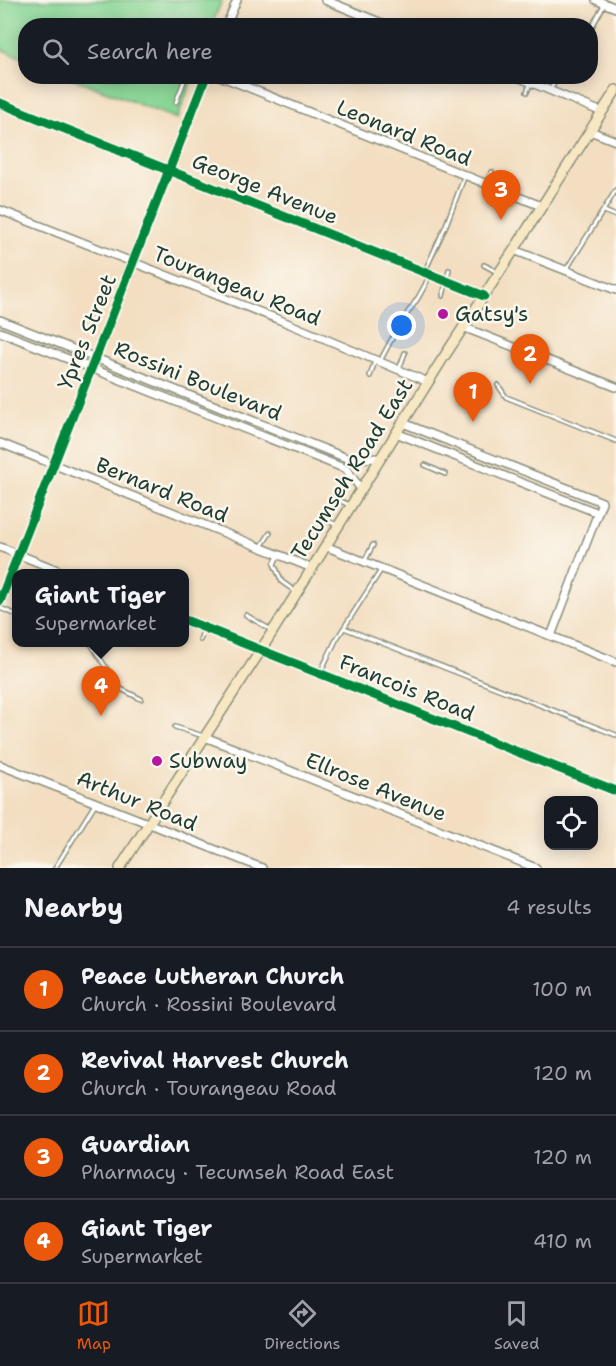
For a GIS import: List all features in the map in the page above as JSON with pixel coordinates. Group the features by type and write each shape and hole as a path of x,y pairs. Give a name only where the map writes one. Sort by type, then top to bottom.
{"main road":[{"name":"Tecumseh Road East","path":"120,868 616,90"}],"street":[{"path":"229,18 237,0"},
{"path":"326,0 370,18"},
{"path":"596,0 616,8"},
{"name":"Ypres Street","path":"12,569 203,84"},
{"name":"Leonard Road","path":"240,84 465,176 474,184 485,184 516,200 541,207"},
{"path":"533,84 602,112"},
{"name":"George Avenue","path":"0,103 484,296"},
{"path":"590,131 616,141"},
{"name":"Tourangeau Road","path":"0,210 428,382"},
{"path":"514,250 616,290"},
{"name":"Rossini Boulevard","path":"0,320 349,459 381,458"},
{"path":"463,327 616,387"},
{"name":"Rossini Boulevard","path":"0,332 346,469"},
{"path":"403,423 602,502 551,636"},
{"path":"396,433 598,513"},
{"name":"Bernard Road","path":"0,443 312,568"},
{"path":"459,458 463,447"},
{"path":"349,459 346,469 361,489"},
{"path":"325,546 616,662"},
{"path":"0,547 57,569"},
{"name":"Ypres Street","path":"0,601 12,570"},
{"name":"Francois Road","path":"189,622 616,791"},
{"name":"Ellrose Avenue","path":"205,737 536,868"},
{"name":"Arthur Road","path":"0,765 262,868"}],"lane":[{"path":"597,18 605,4"},
{"path":"176,102 183,84"},
{"path":"527,92 530,84"},
{"path":"549,90 553,84"},
{"path":"485,184 492,172"},
{"path":"370,376 403,319 424,289 427,273 465,176"},
{"path":"566,270 616,190"},
{"path":"603,210 616,216"},
{"path":"484,265 499,273"},
{"path":"442,296 449,270"},
{"path":"399,369 405,353"},
{"path":"498,385 506,397 616,441"},
{"path":"425,465 445,474"},
{"path":"337,499 351,506"},
{"path":"323,519 339,525"},
{"path":"261,547 270,533"},
{"path":"364,562 373,545"},
{"path":"279,554 274,564 282,582 297,592"},
{"path":"320,673 336,640 382,569"},
{"path":"246,615 273,630"},
{"path":"200,640 205,628"},
{"path":"344,628 616,735"},
{"path":"94,647 119,688 141,699"},
{"path":"175,727 205,737"},
{"path":"55,868 97,803 104,796"}],"green space":[{"path":"0,0 222,0 215,18 18,18 18,56 0,49"},
{"path":"87,84 190,84 177,119"}],"cycle path":[{"path":"13,569 203,84"},
{"path":"0,103 484,296"},
{"path":"0,601 12,570"},
{"path":"189,622 616,791"}],"place":[{"name":"Guardian","path":"501,220"},
{"name":"Gatsy's","path":"443,314"},
{"name":"Revival Harvest Church","path":"530,384"},
{"name":"Peace Lutheran Church","path":"473,422"},
{"name":"Giant Tiger","path":"101,716"},
{"name":"Subway","path":"157,761"}]}
